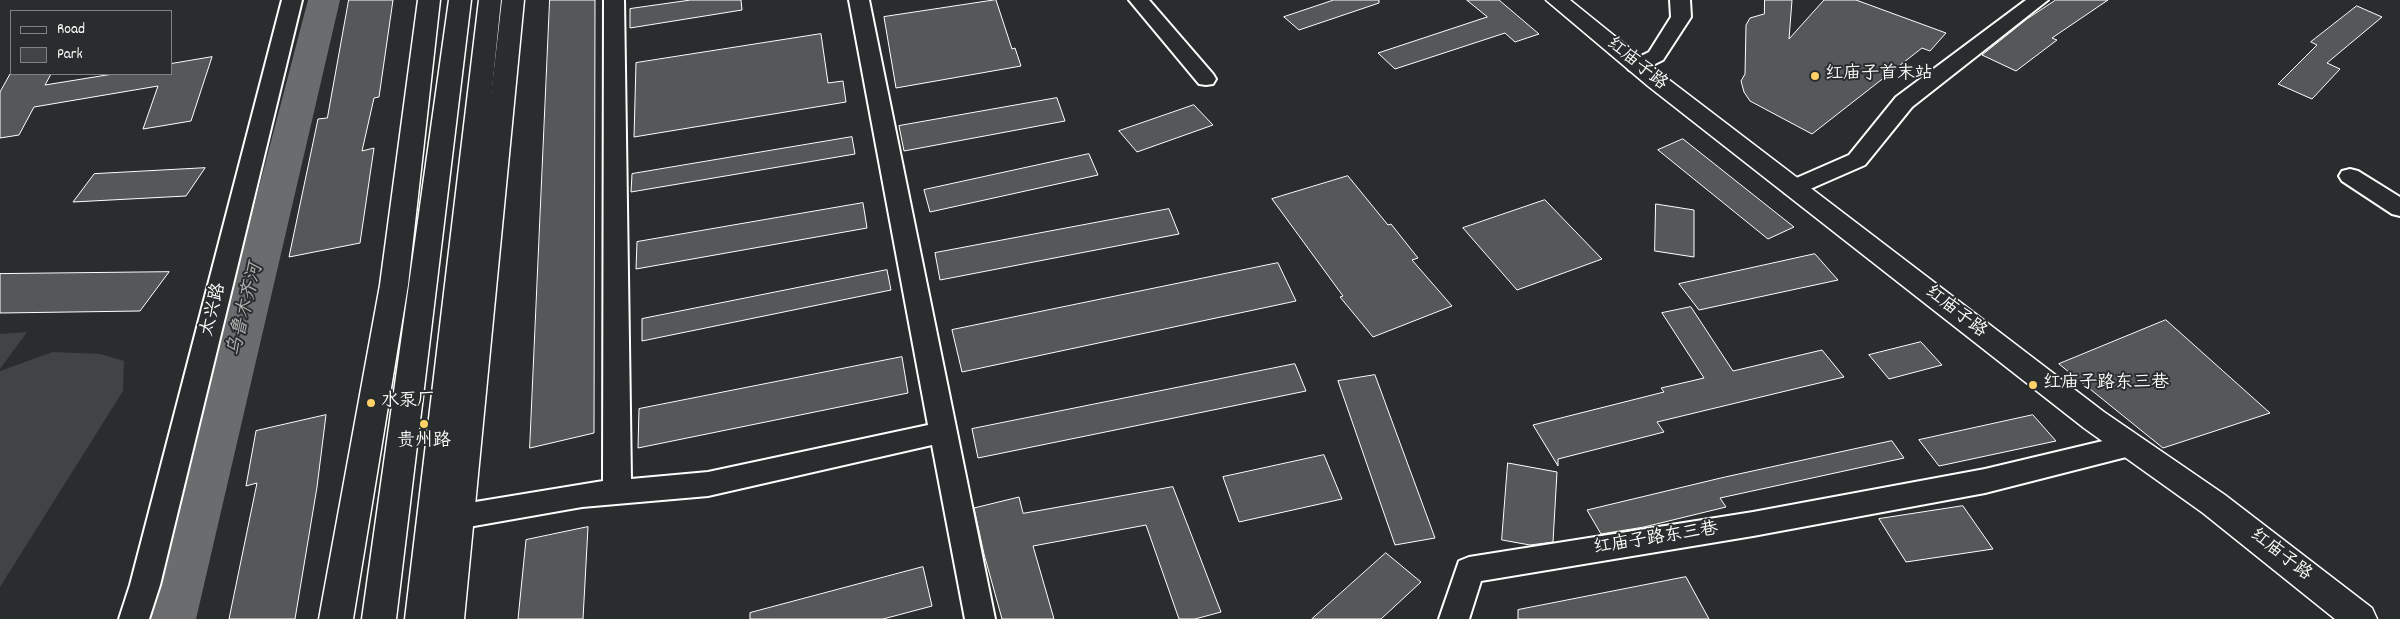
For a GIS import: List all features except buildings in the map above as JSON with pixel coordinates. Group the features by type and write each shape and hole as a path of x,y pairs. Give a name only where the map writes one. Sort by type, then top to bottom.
{"main road":[{"path":"336,619 394,285 429,0"},
{"path":"379,619 460,0"},
{"path":"422,619 490,0"},
{"path":"446,619 513,0"},
{"name":"红庙子路","path":"1557,0 1636,66 1793,188 2128,446 2214,504 2360,619"}],"street":[{"name":"太兴路","path":"134,619 146,585 292,0"},
{"path":"614,0 617,491"},
{"path":"859,0 980,619"},
{"path":"1139,0 1206,78"},
{"path":"1636,66 1656,56 1680,17 1680,0"},
{"path":"1793,188 1857,160 1904,102 2038,0"},
{"path":"2350,176 2400,208"},
{"path":"457,517 617,491 708,484 944,432"},
{"name":"红庙子路东三巷","path":"1454,619 1469,570 1754,524 1985,481 2128,446"}],"green space":[{"path":"27,332 0,369 0,334"},
{"path":"53,352 100,354 124,361 123,391 0,587 0,371"}],"waterway":[{"name":"乌鲁木齐河","path":"171,619 324,0"}],"place":[{"name":"红庙子首末站","path":"1815,76"},
{"name":"红庙子路东三巷","path":"2033,385"},
{"name":"水泵厂","path":"371,403"},
{"name":"贵州路","path":"424,424"}]}
